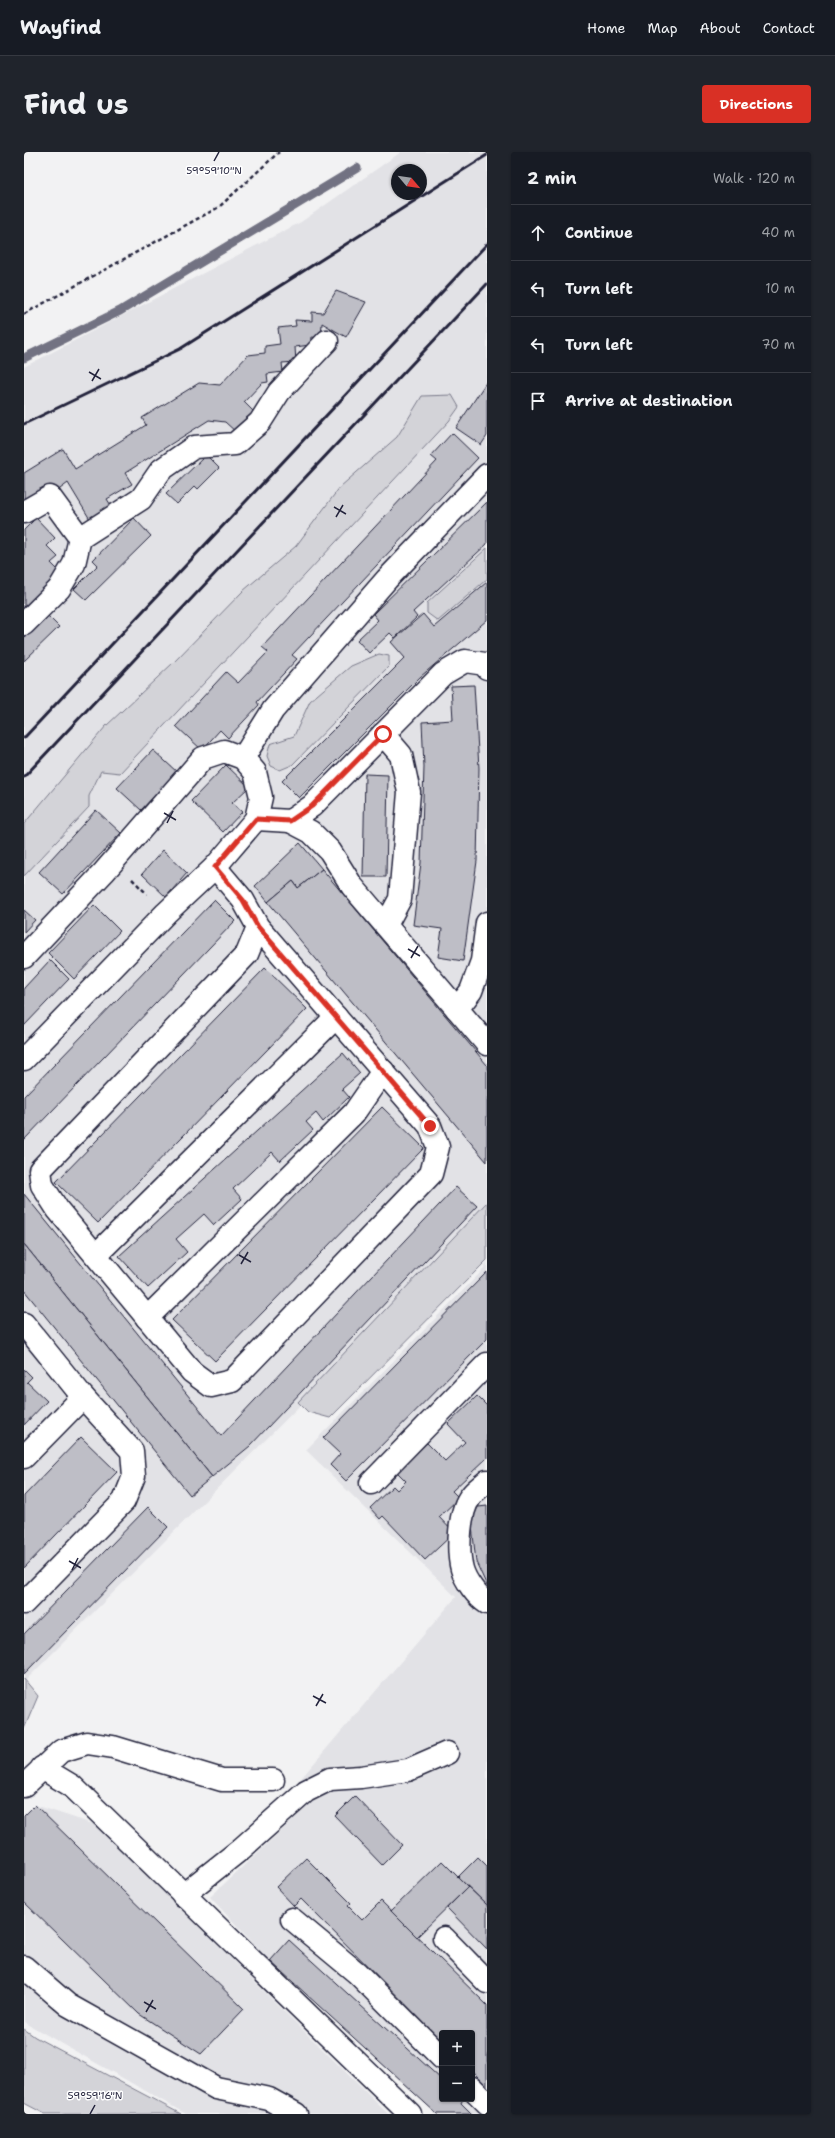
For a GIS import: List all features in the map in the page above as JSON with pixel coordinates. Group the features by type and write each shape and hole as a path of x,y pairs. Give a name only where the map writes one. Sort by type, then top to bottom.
{"street":[{"path":"24,624 59,589 74,564 80,538 140,499 161,470 194,447 235,444 260,422 279,392 328,341"},
{"path":"243,758 272,710 387,579 487,475"},
{"path":"24,512 50,497 80,538"},
{"path":"290,821 312,806 443,674 465,661 485,664 487,668"},
{"path":"383,734 401,755 409,792 400,899 386,925"},
{"path":"24,957 104,872 204,758 224,751 243,758 255,772 261,797 256,819 215,867 166,913 24,1060"},
{"path":"256,819 290,821 311,832 330,851 352,886 487,1044"},
{"path":"215,867 243,900 258,927 430,1126 438,1147 431,1174 232,1381 211,1386 192,1372 58,1210 42,1185 40,1170 247,954 258,927"},
{"path":"457,1008 472,991 482,961 487,923"},
{"path":"96,1255 336,1017"},
{"path":"147,1318 354,1113 383,1071"},
{"path":"24,1324 83,1397 132,1451 134,1476 124,1501 24,1603"},
{"path":"371,1483 486,1368"},
{"path":"24,1457 83,1397"},
{"path":"487,1481 470,1496 464,1512 459,1541 462,1569 479,1598 487,1603"},
{"path":"24,1786 61,1751 87,1743 113,1747 222,1780 273,1780"},
{"path":"183,1895 241,1849 306,1791 330,1778 361,1777 408,1770 447,1753"},
{"path":"42,1768 72,1786 410,2114"},
{"path":"292,1919 357,1973 439,2055"},
{"path":"444,1938 487,1982"},
{"path":"24,1967 68,2005 216,2088 269,2099 296,2114"},
{"path":"475,2091 487,2104"}],"path":[{"path":"24,314 219,207 279,152"}],"shaded area":[{"path":"401,152 487,152 487,1218 24,1682 24,367 301,222"},
{"path":"452,395 459,407 449,421 120,773 101,771 89,796 89,807 24,876 24,824 106,726 173,663 243,591 296,546 340,487 397,437 422,396"},
{"path":"487,548 487,579 438,621 427,613 427,603"},
{"path":"379,654 389,656 389,666 292,765 280,770 271,766 267,756 270,744 294,736 310,701 351,666"},
{"path":"487,1202 487,1260 330,1418 308,1412 298,1402"},
{"path":"487,1261 487,2114 437,2114 270,1961 210,1897 314,1800 298,1782 456,1597 306,1450 484,1269"},
{"path":"24,1679 38,1696 24,1729"},
{"path":"35,1805 96,1825 388,2114 186,2114 24,2022 24,1816"},
{"path":"24,2029 35,2037 181,2114 45,2114 24,2103"}],"building":[{"path":"336,291 366,302 346,337 322,323 321,338 311,337 310,345 295,347 296,362 282,363 283,372 267,374 268,382 262,383 244,402 255,413 237,433 225,422 209,420 125,473 132,484 107,499 112,507 91,521 68,483 56,492 52,486 24,504 24,473 63,449 75,469 146,425 142,418 199,383 220,385 248,355 265,353 265,346 280,344 278,328 296,326 295,320 312,321 312,312 323,313"},
{"path":"487,381 487,436 481,445 456,428"},
{"path":"452,433 478,458 292,655 297,659 257,702 259,705 228,738 220,730 202,750 176,726 226,672 238,683 268,652 262,647 437,461 431,456"},
{"path":"206,455 219,468 198,489 195,486 177,504 166,494"},
{"path":"487,502 487,544 413,612 417,617 395,638 390,633 369,653 357,640 378,620 373,614"},
{"path":"36,518 55,538 47,546 58,557 51,563 60,572 24,608 24,530"},
{"path":"134,518 151,536 86,600 74,589 98,565 93,560"},
{"path":"487,582 487,620 420,677 299,798 282,781 405,658 391,642 423,614 434,627"},
{"path":"47,615 59,627 24,661 24,638"},
{"path":"474,685 479,768 477,861 463,961 438,957 442,929 413,925 421,863 424,767 422,722 453,720 451,686"},
{"path":"153,750 177,772 141,810 117,788"},
{"path":"226,765 249,787 232,803 242,812 223,832 191,801"},
{"path":"365,774 388,775 386,877 363,877"},
{"path":"96,810 121,833 63,894 39,872"},
{"path":"300,843 322,869 298,888 293,881 268,902 255,886"},
{"path":"163,850 187,873 166,897 142,874"},
{"path":"322,869 487,1065 487,1162 268,902 293,881 298,888"},
{"path":"214,900 235,921 24,1140 24,1096"},
{"path":"94,905 120,931 74,979 48,953"},
{"path":"24,910 35,920 24,932"},
{"path":"50,960 69,979 24,1026 24,988"},
{"path":"265,968 307,1009 98,1223 56,1182"},
{"path":"343,1053 360,1073 342,1089 349,1097 323,1122 316,1113 306,1122 313,1130 280,1161 272,1152 233,1189 242,1199 214,1225 204,1214 176,1239 187,1252 148,1288 119,1256"},
{"path":"382,1107 424,1148 215,1361 172,1320"},
{"path":"456,1187 477,1206 250,1446 212,1477 24,1244 24,1194 221,1436"},
{"path":"24,1244 212,1477 190,1495 24,1290"},
{"path":"487,1272 487,1339 346,1481 330,1465 340,1454 323,1438"},
{"path":"24,1369 32,1377 27,1382 47,1401 24,1425"},
{"path":"477,1396 487,1406 487,1458 452,1491 459,1498 439,1517 454,1533 425,1560 383,1516 380,1519 370,1508 393,1486 397,1490 406,1481 397,1472 427,1443 445,1461 465,1442 448,1424"},
{"path":"81,1437 117,1472 24,1568 24,1496"},
{"path":"487,1506 487,1586 476,1562 470,1508"},
{"path":"148,1507 168,1527 24,1674 24,1634"},
{"path":"355,1796 402,1845 382,1865 335,1816"},
{"path":"35,1805 244,2009 201,2054 139,2014 24,1902 24,1816"},
{"path":"478,1857 487,1866 487,1905 458,1877"},
{"path":"306,1858 351,1903 348,1906 362,1920 381,1901 487,2005 487,2086 475,2074 475,2030 439,2030 439,2038 301,1899 294,1906 276,1887"},
{"path":"442,1861 468,1887 417,1937 391,1911"},
{"path":"468,1887 487,1905 487,1949 447,1908"},
{"path":"289,1940 439,2077 439,2102 462,2102 472,2114 437,2114 270,1961"}],"waterway":[{"path":"24,358 120,311 357,168"}],"railway":[{"path":"24,424 180,349 487,155"},
{"path":"24,738 487,244"},
{"path":"24,777 487,284"}],"route":[{"path":"383,734 312,806 290,821 256,819 215,867 243,900 258,927 430,1126"}]}
